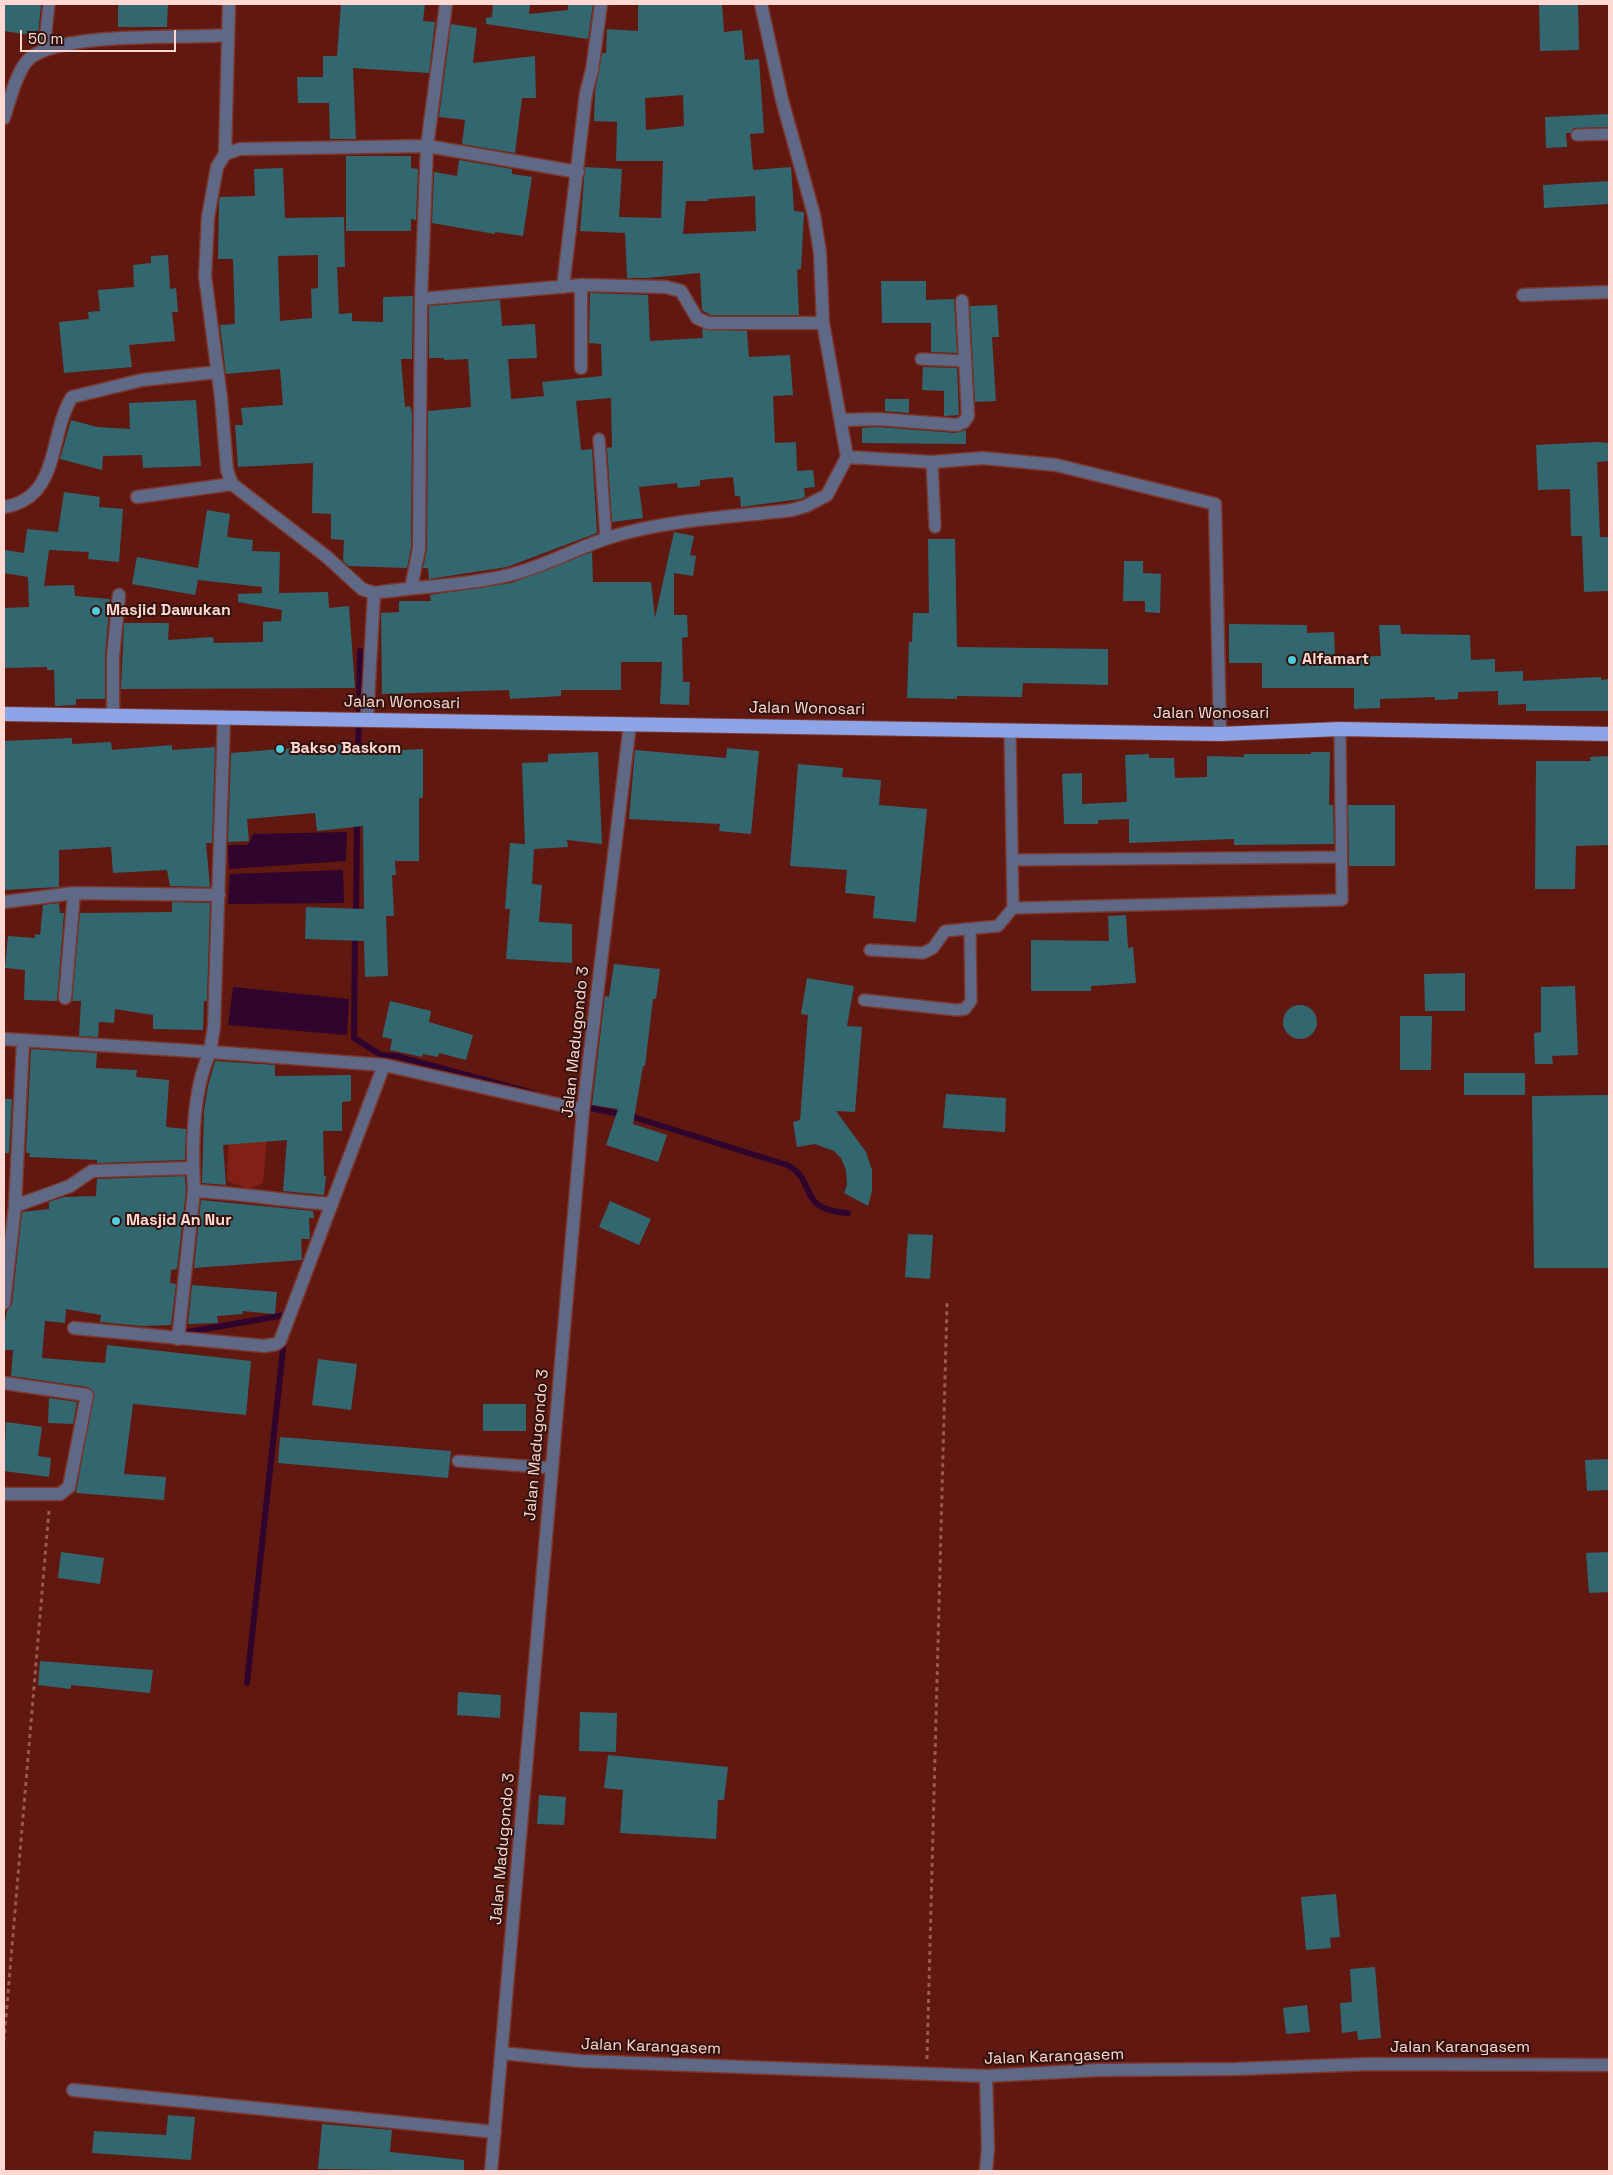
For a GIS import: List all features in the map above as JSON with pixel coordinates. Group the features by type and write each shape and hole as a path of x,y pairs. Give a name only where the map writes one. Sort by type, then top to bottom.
{"highway":[{"name":"Jalan Wonosari","path":"4,714 1220,734 1340,729 1609,734"}],"street":[{"path":"229,4 224,36 225,154 217,167 208,217 205,276 218,372 227,470 232,484 327,557 354,583 374,593 449,585 510,575 606,539 670,524 806,506 827,495 847,457 842,420 823,323 820,253 814,214 782,100 761,4"},
{"path":"411,588 419,549 421,299 427,146 446,4"},
{"path":"564,287 586,93 592,70 601,4"},
{"path":"4,118 12,92 28,60 44,50 119,38 224,36"},
{"path":"225,154 240,149 427,146 578,172"},
{"path":"421,299 581,286 666,287 681,291 697,318 708,323 823,323"},
{"path":"581,286 581,368"},
{"path":"1524,295 1609,292"},
{"path":"842,420 878,419 957,424 964,422 968,416 962,301"},
{"path":"4,507 13,505 38,491 44,480 58,430 72,397 142,380 218,372"},
{"path":"847,457 932,462 983,458 1056,465 1215,504 1220,734"},
{"path":"137,497 232,484"},
{"path":"360,720 374,593"},
{"path":"113,715 113,657 119,595"},
{"path":"178,1339 194,1191 193,1168 199,1084 202,1070 210,1052 214,1026 224,717"},
{"name":"Jalan Madugondo 3","path":"491,2171 580,1168 583,1110 630,724"},
{"path":"4,902 74,893 219,895"},
{"path":"65,998 74,893"},
{"path":"4,1039 379,1064 583,1110"},
{"path":"4,1304 15,1206 23,1041"},
{"path":"74,1328 264,1346 276,1344 280,1341 332,1204 379,1064"},
{"path":"15,1206 70,1186 92,1171 193,1168"},
{"path":"194,1191 240,1193 287,1201 332,1204"},
{"path":"4,1383 87,1395 68,1487 60,1494 4,1494"},
{"name":"Jalan Karangasem","path":"501,2053 581,2061 986,2076 1099,2070 1370,2064 1609,2065"},
{"path":"986,2076 988,2148 986,2171"},
{"path":"73,2090 495,2132"}],"lane":[{"path":"44,50 49,4"},
{"path":"1577,135 1609,134"},
{"path":"920,359 966,361"},
{"path":"598,439 606,539"},
{"path":"932,462 935,527"},
{"path":"1013,908 1342,900 1340,729"},
{"path":"870,950 923,953 932,948 945,931 998,926 1013,908 1010,730"},
{"path":"1012,860 1341,856"},
{"path":"864,1000 957,1010 965,1009 971,1001 970,929"},
{"path":"458,1461 552,1468"}],"path":[{"path":"926,2074 947,1303"},
{"path":"4,2040 51,1494"}],"shaded area":[{"path":"347,832 346,861 229,869 228,845 248,845 253,834"},
{"path":"343,870 344,903 228,904 230,874"},
{"path":"233,987 349,999 347,1035 228,1025"},
{"path":"230,1110 269,1115 263,1183 249,1189 227,1181"}],"building":[{"path":"4,4 41,4 38,36 4,31"},
{"path":"118,4 168,4 167,27 118,27"},
{"path":"341,4 425,4 423,21 435,22 429,73 353,68 356,139 330,139 329,103 298,103 297,77 323,77 323,56 337,56"},
{"path":"493,4 530,4 529,14 568,10 568,4 593,4 588,39 486,24 486,18 492,17"},
{"path":"638,4 722,4 724,32 742,30 745,60 759,59 764,133 750,134 753,170 791,167 794,211 804,212 801,269 797,270 799,315 710,315 702,310 700,273 627,278 625,233 580,231 585,167 622,169 619,217 661,218 663,161 616,161 617,122 594,121 595,92 602,53 606,53 607,29 638,31","holes":["683,95 684,126 646,130 645,98","755,196 756,231 683,234 686,201 708,201 708,199"]},
{"path":"1539,4 1578,4 1579,50 1540,51"},
{"path":"451,24 477,28 473,63 535,56 536,98 522,98 515,153 462,144 465,120 439,117"},
{"path":"1609,114 1609,127 1574,128 1570,133 1566,133 1567,147 1546,148 1545,117"},
{"path":"346,156 411,156 411,168 418,169 416,220 411,219 411,231 346,231"},
{"path":"459,160 512,169 512,174 532,177 523,236 495,232 495,234 432,223 434,172 457,176"},
{"path":"283,168 285,218 344,217 345,267 337,267 339,314 352,313 352,321 383,322 383,297 413,296 412,359 401,359 405,407 410,406 412,413 411,548 407,568 349,566 343,561 344,540 331,539 331,514 312,513 313,463 238,467 235,425 243,425 241,408 283,405 280,369 226,374 220,325 235,324 233,259 218,259 219,202 220,197 255,196 254,169","holes":["318,255 318,288 311,289 312,318 280,321 278,256"]},
{"path":"1609,181 1609,204 1544,208 1543,185"},
{"path":"168,255 170,289 176,288 178,312 172,312 175,341 129,345 132,367 64,373 59,322 89,319 88,312 100,311 98,290 134,287 133,265 151,263 151,256"},
{"path":"881,281 926,281 926,300 954,299 957,353 931,352 931,323 882,323"},
{"path":"590,293 648,295 650,341 703,338 702,329 747,331 749,357 790,355 793,395 773,396 775,443 796,442 797,471 813,470 815,487 804,488 805,497 800,499 741,507 740,496 735,496 733,477 700,480 700,486 678,488 677,483 639,487 643,518 612,522 607,448 612,447 611,398 576,401 581,450 592,449 597,533 507,567 429,579 428,568 423,568 427,549 428,411 471,407 468,359 444,360 444,358 429,358 429,306 500,300 502,326 535,324 537,358 508,359 511,399 544,396 542,382 602,376 601,344 589,343"},
{"path":"997,305 999,337 992,337 996,401 975,402 970,306"},
{"path":"923,367 957,368 959,415 944,416 944,391 922,390"},
{"path":"885,399 909,399 909,413 885,411"},
{"path":"196,400 201,466 143,468 142,455 103,456 102,470 60,459 71,420 97,427 130,429 129,403"},
{"path":"878,427 956,433 966,430 966,444 862,443 862,428"},
{"path":"1609,443 1609,461 1597,462 1600,537 1609,537 1609,591 1584,592 1582,536 1571,536 1570,489 1538,490 1536,445"},
{"path":"64,492 100,497 99,507 123,509 119,562 88,559 89,552 49,550 44,586 74,585 75,596 110,599 105,656 105,699 76,699 76,705 55,706 54,670 47,670 47,667 4,668 4,608 29,607 28,577 4,573 4,560 5,550 24,553 27,529 58,532"},
{"path":"207,510 230,514 227,537 253,540 252,551 280,552 279,593 328,592 329,608 349,606 355,688 121,689 124,623 169,623 168,640 213,637 214,643 263,642 263,622 281,621 282,610 238,602 238,594 262,593 262,587 198,580 195,595 132,584 137,557 198,568"},
{"path":"674,532 694,536 690,555 696,556 693,576 674,573 674,615 687,615 688,637 682,638 683,682 690,682 689,705 660,704 662,662 621,662 621,690 561,690 561,696 510,699 509,690 382,694 381,613 399,612 399,601 431,601 430,595 511,583 592,552 593,582 651,582 655,618"},
{"path":"928,539 955,539 957,647 1108,649 1108,685 1023,683 1022,697 957,696 957,699 907,698 909,642 912,642 913,613 929,613"},
{"path":"1124,561 1143,561 1143,573 1161,574 1160,613 1145,612 1145,601 1123,601"},
{"path":"1229,624 1307,625 1307,633 1334,632 1335,657 1381,656 1379,625 1400,625 1401,634 1470,635 1471,660 1495,659 1495,672 1523,671 1523,681 1601,677 1601,680 1609,679 1609,711 1526,711 1526,704 1498,705 1498,691 1458,692 1458,699 1435,700 1435,697 1380,699 1380,708 1354,709 1354,688 1262,688 1262,663 1229,663"},
{"path":"72,738 72,744 111,742 112,750 172,745 172,750 215,747 212,843 206,843 210,887 170,886 167,870 113,873 111,847 59,850 59,887 4,890 4,741"},
{"path":"345,744 346,753 423,749 423,798 419,798 419,861 395,861 396,875 392,875 394,916 386,916 388,976 365,977 364,941 305,939 306,907 364,909 363,826 317,831 315,813 247,819 249,841 228,842 231,753"},
{"path":"727,748 759,751 751,834 719,831 720,824 629,819 635,750 726,758"},
{"path":"598,752 602,844 567,840 568,847 534,849 532,884 542,885 539,922 572,924 572,963 506,959 510,909 505,909 510,843 525,844 522,763 548,762 548,754"},
{"path":"1311,752 1330,752 1329,805 1333,805 1334,844 1234,845 1234,839 1129,843 1129,819 1098,820 1098,824 1064,824 1062,774 1082,773 1082,804 1127,802 1125,755 1149,754 1149,758 1174,758 1175,778 1207,777 1207,756 1244,757 1244,754 1311,754"},
{"path":"1609,756 1609,845 1576,846 1575,889 1535,889 1536,761 1591,761 1590,757"},
{"path":"798,764 843,768 842,777 881,780 879,805 927,809 916,922 873,918 875,896 845,893 847,870 790,866"},
{"path":"1348,805 1395,805 1395,866 1349,866"},
{"path":"172,902 210,903 207,1001 204,1001 203,1030 153,1029 153,1015 115,1009 114,1023 99,1022 98,1037 79,1036 81,1001 72,1001 80,913 172,912"},
{"path":"59,903 60,913 64,913 57,1001 24,1000 25,970 5,968 8,936 35,938 35,934 40,935 43,905"},
{"path":"1126,915 1128,948 1133,947 1136,983 1091,986 1091,991 1031,991 1031,940 1109,941 1108,916"},
{"path":"614,964 660,969 656,999 653,999 645,1066 643,1066 633,1124 667,1135 658,1162 606,1145 618,1109 592,1105 605,996 609,997"},
{"path":"1465,973 1465,1011 1425,1011 1424,974"},
{"path":"807,978 854,986 847,1026 862,1027 855,1112 836,1111 866,1152 872,1170 872,1191 868,1206 844,1193 847,1185 846,1170 841,1158 834,1151 815,1144 797,1147 793,1122 800,1120 808,1015 801,1014"},
{"path":"1575,986 1578,1055 1552,1056 1553,1064 1535,1064 1534,1033 1541,1032 1541,987"},
{"path":"390,1001 431,1011 429,1022 473,1035 466,1060 439,1053 438,1057 423,1054 422,1057 390,1050 392,1039 382,1037"},
{"path":"1300,1005 1307,1006 1312,1010 1316,1015 1316,1029 1312,1034 1307,1038 1300,1039 1293,1038 1288,1034 1284,1029 1283,1022 1284,1015 1288,1010 1293,1006"},
{"path":"1400,1016 1432,1016 1431,1070 1400,1070"},
{"path":"31,1049 97,1053 96,1068 137,1070 136,1077 169,1080 166,1127 186,1129 185,1160 97,1163 97,1160 29,1157 30,1153 26,1153"},
{"path":"215,1061 275,1065 275,1076 351,1075 351,1101 342,1102 342,1131 323,1131 324,1176 326,1176 324,1195 283,1191 287,1140 223,1145 226,1185 202,1183 204,1111"},
{"path":"1464,1073 1525,1073 1525,1095 1464,1095"},
{"path":"946,1094 1006,1098 1005,1132 943,1128"},
{"path":"1609,1095 1609,1268 1534,1268 1532,1096"},
{"path":"4,1099 12,1099 9,1153 4,1153"},
{"path":"185,1176 186,1191 177,1269 171,1270 170,1283 176,1284 171,1325 142,1326 100,1322 101,1315 66,1309 65,1323 45,1321 42,1358 105,1363 107,1345 251,1361 246,1415 133,1404 124,1474 166,1477 164,1500 76,1493 94,1392 88,1387 11,1376 13,1350 4,1350 4,1327 7,1311 12,1304 22,1212 49,1209 49,1202 64,1197 96,1196 97,1179"},
{"path":"201,1200 313,1211 314,1218 309,1218 310,1239 301,1239 302,1260 194,1268"},
{"path":"610,1201 651,1219 639,1245 599,1227"},
{"path":"908,1234 933,1235 930,1279 905,1277"},
{"path":"192,1285 277,1292 275,1314 242,1311 243,1314 217,1316 218,1323 188,1324"},
{"path":"318,1359 357,1364 351,1410 312,1405"},
{"path":"49,1398 77,1402 73,1424 48,1423"},
{"path":"483,1404 526,1404 526,1431 483,1431"},
{"path":"6,1422 42,1427 38,1456 51,1458 49,1477 4,1471"},
{"path":"280,1437 451,1451 448,1478 278,1463"},
{"path":"1609,1459 1609,1490 1587,1491 1585,1460"},
{"path":"61,1552 104,1558 100,1584 58,1578"},
{"path":"1609,1552 1609,1592 1589,1593 1586,1553"},
{"path":"40,1661 153,1670 150,1693 71,1685 71,1689 38,1685"},
{"path":"458,1692 501,1695 500,1718 457,1715"},
{"path":"580,1712 617,1713 616,1752 579,1751"},
{"path":"608,1755 728,1767 724,1800 718,1800 716,1839 620,1833 623,1790 604,1788"},
{"path":"539,1795 566,1797 564,1825 537,1824"},
{"path":"1336,1894 1340,1937 1330,1938 1331,1948 1306,1950 1301,1897"},
{"path":"1375,1967 1381,2038 1358,2040 1357,2031 1342,2033 1340,2003 1352,2002 1350,1969"},
{"path":"1307,2005 1310,2032 1286,2034 1283,2008"},
{"path":"168,2115 195,2117 191,2160 92,2153 94,2131 166,2135"},
{"path":"322,2124 392,2130 390,2152 464,2160 464,2171 318,2169"}],"waterway":[{"path":"358,760 360,651"},
{"path":"356,917 357,820"},
{"path":"355,932 354,1038 381,1055 396,1056 533,1093"},
{"path":"585,1107 630,1116 787,1165 802,1178 809,1194 820,1206 831,1211 848,1213"},
{"path":"182,1333 285,1315 287,1309"},
{"path":"247,1683 284,1340"}],"place":[{"name":"Masjid Dawukan","path":"96,611"},
{"name":"Alfamart","path":"1292,660"},
{"name":"Bakso Baskom","path":"280,749"},
{"name":"Masjid An Nur","path":"116,1221"}]}
